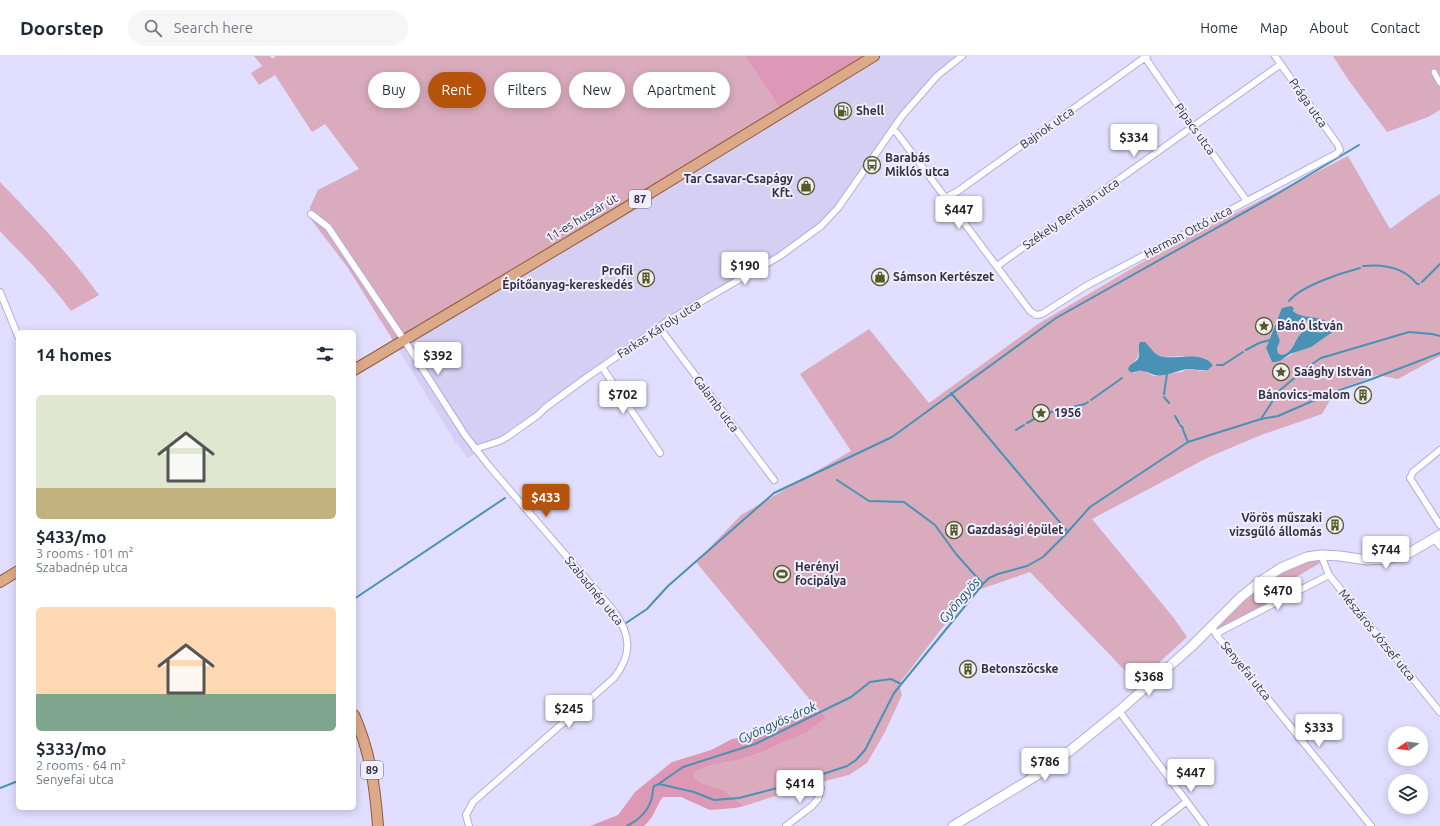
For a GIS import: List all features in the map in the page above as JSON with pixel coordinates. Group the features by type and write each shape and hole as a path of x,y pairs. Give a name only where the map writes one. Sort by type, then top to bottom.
{"main road":[{"name":"11-es huszár út","path":"404,340 614,215 874,56"},
{"name":"87","path":"356,369 404,340"},
{"path":"953,826 1048,767 1118,711 1212,627 1241,597 1261,581 1292,562 1307,557 1321,555 1367,560 1388,559 1409,553 1438,540"},
{"path":"0,582 16,572"},
{"name":"89","path":"356,720 365,744 372,773 376,797 377,823"}],"street":[{"name":"Farkas Károly utca","path":"475,449 500,441 507,437 602,366 659,327 780,256 821,226 838,208 902,116 938,76 962,56"},
{"name":"Prága utca","path":"1275,56 1340,150"},
{"name":"Pipacs utca","path":"1145,57 1193,127 1247,201"},
{"name":"Bajnok utca","path":"945,198 1145,57"},
{"name":"Székely Bertalan utca","path":"997,266 1281,64"},
{"path":"1434,72 1440,83"},
{"path":"892,130 897,133 997,266"},
{"name":"Herman Ottó utca","path":"997,266 1030,311 1036,315 1042,314 1086,286 1336,154 1340,150"},
{"name":"Szabadnép utca","path":"310,214 328,227 475,449 618,616 626,631 628,650 623,666 614,678 473,802 466,815 469,826"},
{"path":"0,292 16,331"},
{"name":"Galamb utca","path":"659,327 774,480"},
{"path":"602,366 660,453"},
{"path":"1440,450 1413,472 1410,478 1440,525"},
{"name":"Mészáros József utca","path":"1321,555 1328,575 1440,712"},
{"path":"1217,636 1219,632 1328,575"},
{"name":"Senyefai utca","path":"1212,627 1217,636 1371,826"},
{"path":"1118,711 1205,826"},
{"path":"786,826 812,806 818,799 821,788"},
{"path":"1155,826 1186,802"}],"shaded area":[{"path":"254,56 270,56 272,59 276,56 745,56 780,108 673,177 394,342 348,268 310,218 310,207 318,190 359,169 325,124 312,132 275,75 259,85 251,73 262,66"},
{"path":"745,56 868,56 780,108"},
{"path":"868,56 958,56 936,75 836,206 821,222 795,242 468,458 454,440 394,342"},
{"path":"1333,56 1440,56 1440,110 1428,117 1387,132 1347,78"},
{"path":"1348,156 1390,229 1440,194 1440,356 1398,379 1377,375 1336,390 1322,414 1261,435 1209,457 1092,519 1173,617 1187,637 1137,683 1030,572 969,593 899,684 902,695 885,732 867,763 849,775 817,783 744,806 724,790 702,783 694,777 694,772 712,765 739,760 763,752 784,742 825,718 696,562 741,515 851,451 800,374 869,329 929,403 1038,324 1163,250","holes":["1294,308 1293,311 1297,314 1304,317 1311,317 1334,331 1280,361 1272,362 1266,348 1277,319","1140,342 1145,342 1154,353 1163,357 1183,356 1213,364 1208,370 1202,371 1188,369 1181,372 1154,376 1144,371 1134,373 1130,365 1138,355"]},
{"path":"0,182 76,265 99,295 71,311 45,279 0,231"},
{"path":"1302,319 1322,327 1325,329 1324,332 1307,330 1301,333 1290,351 1281,355 1278,353 1277,348 1280,341 1277,333 1279,327 1296,324"},
{"path":"1319,559 1320,563 1286,583 1288,594 1219,632 1214,628 1261,584 1264,589 1277,582 1274,575 1296,564"},
{"path":"813,703 826,718 806,732 763,752 739,760 712,765 694,772 694,777 702,783 724,790 744,806 710,810 681,797 663,797 651,818 644,826 590,826 618,815 635,792 672,762 711,750 732,739 758,734 782,722"}],"water":[{"path":"1291,306 1294,308 1293,311 1296,313 1303,316 1324,320 1335,325 1336,328 1311,347 1290,354 1280,361 1272,362 1266,348 1282,308","holes":["1302,319 1325,329 1324,332 1307,330 1301,333 1290,351 1281,355 1278,353 1277,348 1280,341 1277,333 1279,327 1296,324"]},
{"path":"1140,342 1145,342 1158,355 1164,357 1190,356 1203,358 1213,365 1208,370 1186,369 1160,375 1141,371 1130,372 1128,369 1129,367 1139,357"}],"waterway":[{"path":"626,623 647,609 668,586 774,493 892,437 1056,318 1277,194 1359,145"},
{"path":"1422,282 1440,264"},
{"path":"1363,266 1385,266 1393,268 1406,274 1417,284 1419,284"},
{"path":"1289,301 1302,290 1312,285 1360,268"},
{"path":"1261,419 1279,391 1306,368 1321,358 1409,332 1440,336"},
{"path":"1246,350 1259,343 1270,340"},
{"path":"1217,365 1223,365 1243,352"},
{"name":"Gyöngyös","path":"627,826 638,819 644,812 651,801 654,786 659,784 694,792 714,800 739,798 793,784 847,766 856,760 865,750 894,693 983,584 989,578 1027,566 1043,557 1090,507 1188,442 1261,419 1278,416 1331,393 1440,353"},
{"path":"1164,394 1167,374"},
{"path":"1091,400 1122,378"},
{"path":"951,393 1068,532"},
{"path":"1164,397 1169,403"},
{"path":"1047,413 1088,402"},
{"path":"1027,423 1044,414"},
{"path":"1175,416 1179,423"},
{"path":"1016,430 1024,425"},
{"path":"1180,425 1183,428"},
{"path":"1183,430 1188,442"},
{"path":"837,480 869,501 904,502 935,525 956,554 982,583"},
{"path":"356,598 505,498"},
{"name":"Gyöngyös-árok","path":"660,783 683,767 755,744 851,697 870,682 891,679 901,684"},
{"path":"0,788 16,782"}],"place":[{"name":"Shell","path":"843,111"},
{"name":"Barabás Miklós utca","path":"872,165"},
{"name":"Tar Csavar-Csapágy Kft.","path":"806,186"},
{"name":"Sámson Kertészet","path":"880,277"},
{"name":"Profil Építőanyag-kereskedés","path":"646,278"},
{"name":"Bánó lstván","path":"1264,326"},
{"name":"Saághy István","path":"1281,372"},
{"name":"Bánovics-malom","path":"1363,395"},
{"name":"1956","path":"1041,413"},
{"name":"Vörös műszaki vizsgűló állomás","path":"1335,525"},
{"name":"Gazdasági épület","path":"954,530"},
{"name":"Herényi focipálya","path":"782,574"},
{"name":"Betonszöcske","path":"968,669"}]}
